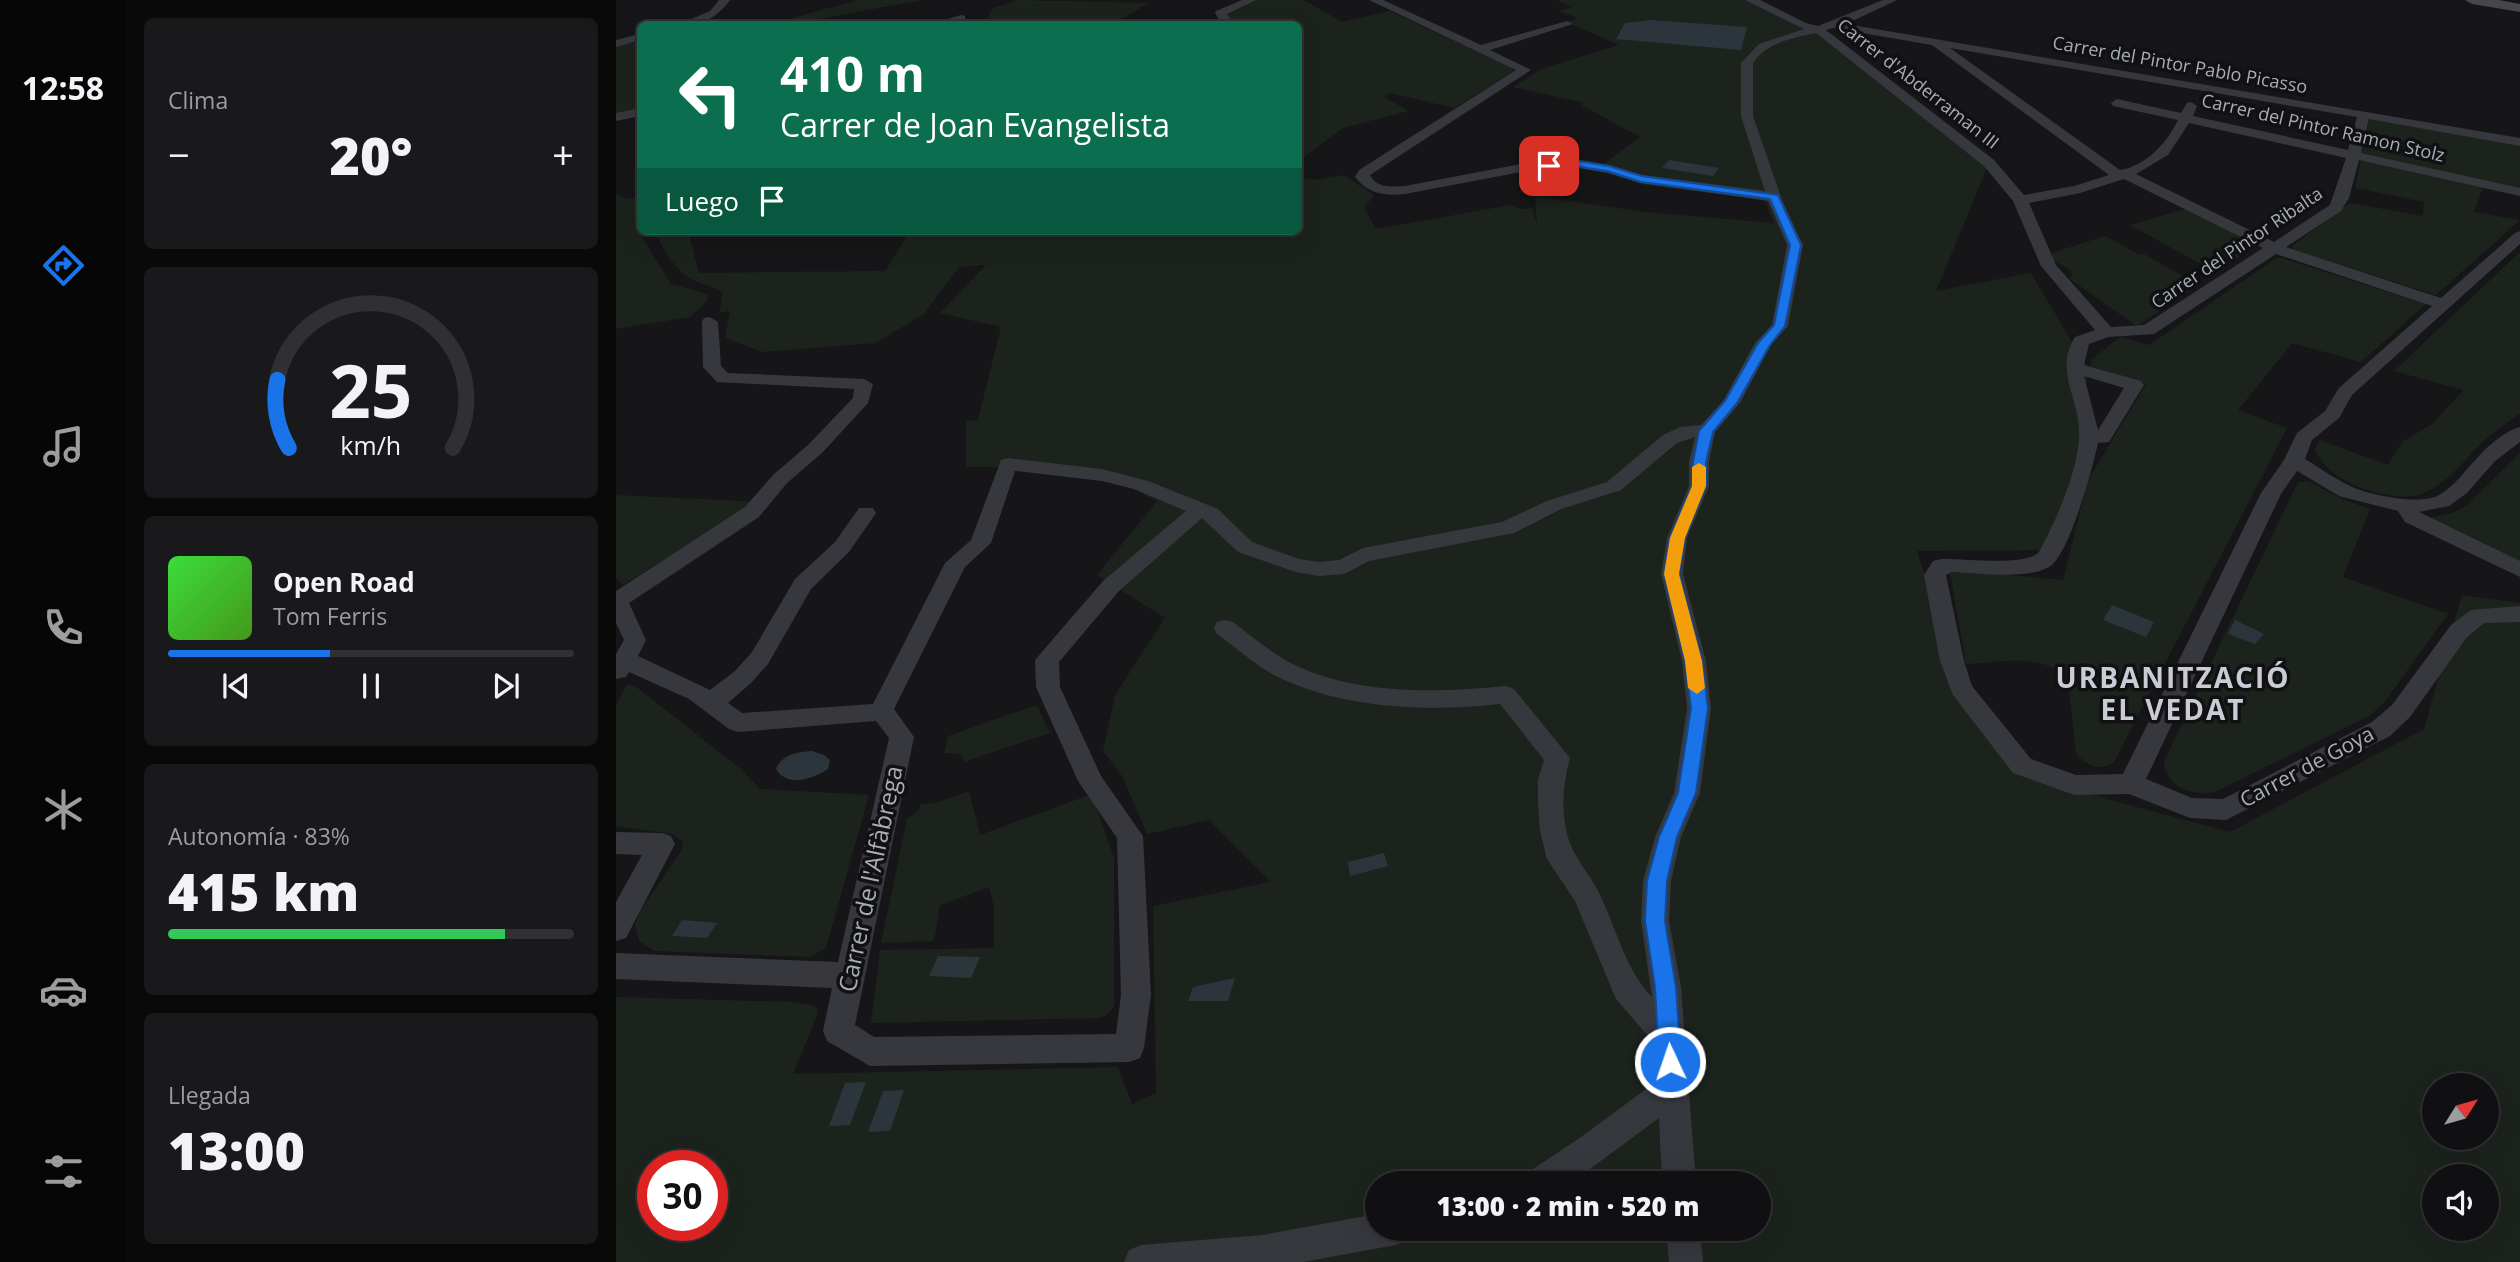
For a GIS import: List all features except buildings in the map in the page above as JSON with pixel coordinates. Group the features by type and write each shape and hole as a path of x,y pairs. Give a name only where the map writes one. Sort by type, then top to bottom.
{"main road":[{"path":"2472,0 2520,8"}],"street":[{"path":"694,21 714,13 725,0"},
{"path":"1226,21 1220,13 1251,0"},
{"path":"1374,0 1483,48 1525,70 1364,173 1362,177 1373,188 1392,191 1521,168 1573,163 1609,169 1641,179 1774,197"},
{"name":"Carrer d'Abderraman III","path":"1750,0 1772,8 1802,25 1825,27 1866,69 1989,163 2020,200 2049,266 2106,332"},
{"path":"1678,1171 1666,987 1655,921 1657,881 1668,837 1687,793 1699,708 1694,661 1672,574 1677,538 1699,486 1699,462 1706,431 1731,403 1764,343 1780,326 1795,245 1774,197 1747,116 1747,63 1751,56 1781,39 1825,27 1892,0"},
{"path":"949,21 961,18"},
{"path":"1483,48 1567,24"},
{"name":"Carrer del Pintor Pablo Picasso","path":"1825,27 1932,40 2520,142"},
{"path":"616,44 637,38"},
{"path":"1932,40 2121,174 2277,248 2445,305"},
{"path":"2020,200 2067,194 2121,174 2162,153 2176,137 2202,86"},
{"name":"Carrer del Pintor Ramon Stolz","path":"2116,103 2520,191"},
{"path":"618,116 637,113"},
{"name":"Carrer del Pintor Ribalta","path":"2106,332 2148,330 2336,208 2342,198 2364,114"},
{"path":"2106,332 2081,341 2074,358 2077,390 2090,436 2076,488 2052,552 2043,562 1941,566 1935,575 1952,661 1961,689 2022,766 2075,785 2131,784 2270,493 2294,461 2304,437 2332,414 2346,392 2520,236"},
{"path":"710,322 712,367 723,378 864,384 862,399 815,449 780,479 752,512 617,600 635,640 620,667 697,693 738,723 881,712 956,563 980,543 1008,464 1102,475 1141,485 1211,514 1245,548 1296,565 1319,569 1345,567 1363,555 1507,528 1554,505 1614,486 1670,439 1687,431 1706,431"},
{"path":"2074,368 2135,385 2102,438 2090,436"},
{"path":"2294,461 2346,492 2419,506 2442,502 2459,489 2487,457 2520,433"},
{"path":"2405,505 2412,517 2520,570"},
{"name":"Carrer de l'Alfàbrega","path":"881,712 891,720 902,737 838,1031 870,1052 1129,1048 1136,995 1130,836 1091,781 1048,687 1047,660 1111,586 1149,556 1200,509"},
{"path":"711,703 743,677 760,658 803,584 842,547 866,513"},
{"name":"Carrer de Goya","path":"2131,784 2190,808 2226,810 2381,729 2400,711 2459,631 2479,615 2520,614"},
{"path":"1225,628 1288,672 1336,687 1374,693 1474,700 1506,695 1557,758 1551,780 1551,805 1553,831 1561,859 1586,895 1626,990 1669,1037"},
{"path":"616,843 662,844 616,929"},
{"path":"616,965 852,976"},
{"path":"1560,1171 1672,1088"},
{"path":"1141,1262 1262,1252 1365,1234"},
{"path":"1684,1241 1686,1262"}],"shaded area":[{"path":"852,0 922,0 808,21 782,21 833,7 854,2"},
{"path":"1019,0 1149,3 1118,21 986,21 993,8"},
{"path":"1255,0 1304,0 1342,22 1389,11 1511,67 1514,71 1454,108 1390,93 1383,96 1408,111 1343,128 1302,159 1302,21 1228,21 1226,13"},
{"path":"1557,0 1750,0 1818,29 1989,163 1936,291 2031,273 2088,369 2076,488 2047,550 1917,551 1961,689 2018,775 2230,832 2424,729 2462,595 2520,603 2520,1262 616,1262 616,997 794,1002 815,1006 818,1013 793,1074 1118,1067 1132,1104 1156,1093 1153,906 1271,882 1209,820 1147,834 1122,776 1103,751 1115,695 1165,618 1097,575 1157,501 1124,484 1000,467 966,467 966,421 978,420 1001,327 940,313 986,265 959,267 924,314 875,343 763,352 725,338 730,311 720,312 722,292 697,282 677,267 666,253 658,235 689,235 699,273 885,271 908,235 1302,235 1302,177 1313,180 1344,175 1374,195 1364,208 1376,229 1511,205 1520,209 1532,208 1537,226 1535,196 1645,212 1774,223 1764,199 1643,185 1597,169 1640,137 1581,105 1585,103 1513,87 1541,69 1619,45 1567,22 1578,18 1559,11 1572,7"},
{"path":"1650,20 1747,27 1741,50 1616,39 1625,23"},
{"path":"637,40 637,110 616,113 616,46"},
{"path":"2370,117 2520,145 2520,189 2362,153"},
{"path":"1669,160 1719,168 1713,176 1662,168"},
{"path":"2361,160 2483,187 2474,212 2520,220 2436,295 2295,250 2292,246 2350,203 2423,216 2424,202 2355,188"},
{"path":"616,193 627,199 637,198 634,224 637,235 641,235 671,284 708,294 707,301 690,317 616,329"},
{"path":"2185,209 2252,242 2255,246 2217,273 2130,225"},
{"path":"2105,236 2199,285 2137,326 2070,279 2073,272 2045,255"},
{"path":"2520,252 2520,413 2489,436 2447,478 2418,495 2396,496 2373,491 2352,484 2333,473 2315,450 2319,440 2388,465 2402,442 2432,424 2461,393 2463,390 2394,371"},
{"path":"2278,257 2426,304 2361,362 2292,343 2238,410 2287,428 2114,762 2104,767 2094,766 2076,753 2068,681 2059,672 2035,662 1966,664 1950,573 1956,570 2063,580 2088,480 2146,384 2090,366 2092,359 2120,337 2149,345"},
{"path":"2520,453 2520,564 2429,518 2455,512 2467,505"},
{"path":"2308,481 2344,500 2370,509 2343,577 2448,614 2384,703 2369,716 2215,792 2197,792 2181,788 2169,777 2164,761 2298,482"},
{"path":"616,495 751,502 746,508 623,585 616,578"},
{"path":"2112,605 2154,622 2146,637 2103,620"},
{"path":"2235,620 2264,634 2255,644 2228,634"},
{"path":"627,684 635,686 741,769 760,789 869,795 826,948 810,957 655,951 639,941 635,924 641,910 681,851 683,842 673,834 616,826 616,706"},
{"path":"1037,705 1050,733 964,762 961,754 944,753 948,736"},
{"path":"812,751 830,760 828,769 815,776 793,780 781,775 776,769 786,757"},
{"path":"969,791 980,835 1092,794 1114,858 1114,1006 1101,1018 871,1023 880,950 994,948 994,906 989,887 940,905 934,941 881,943 907,819 918,811 921,804 936,803"},
{"path":"1384,853 1388,866 1350,876 1348,862"},
{"path":"682,920 717,923 707,938 672,936"},
{"path":"938,956 980,957 971,978 929,976"},
{"path":"1235,978 1228,1001 1188,1001 1193,987"},
{"path":"866,1082 850,1125 829,1126 845,1083"},
{"path":"904,1090 890,1131 868,1132 883,1091"}],"slow traffic":[{"path":"1697,688 1694,661 1672,574 1677,538 1699,486 1699,467"}],"district":[{"name":"URBANITZACIÓ EL VEDAT","path":"2173,694"}],"route":[{"path":"1549,166 1573,163 1609,169 1641,179 1774,197 1795,245 1793,270 1780,326 1764,343 1731,403 1706,431 1699,462 1699,486 1677,538 1672,574 1694,661 1699,708 1687,793 1668,837 1657,881 1655,921 1666,987 1670,1062"}]}
